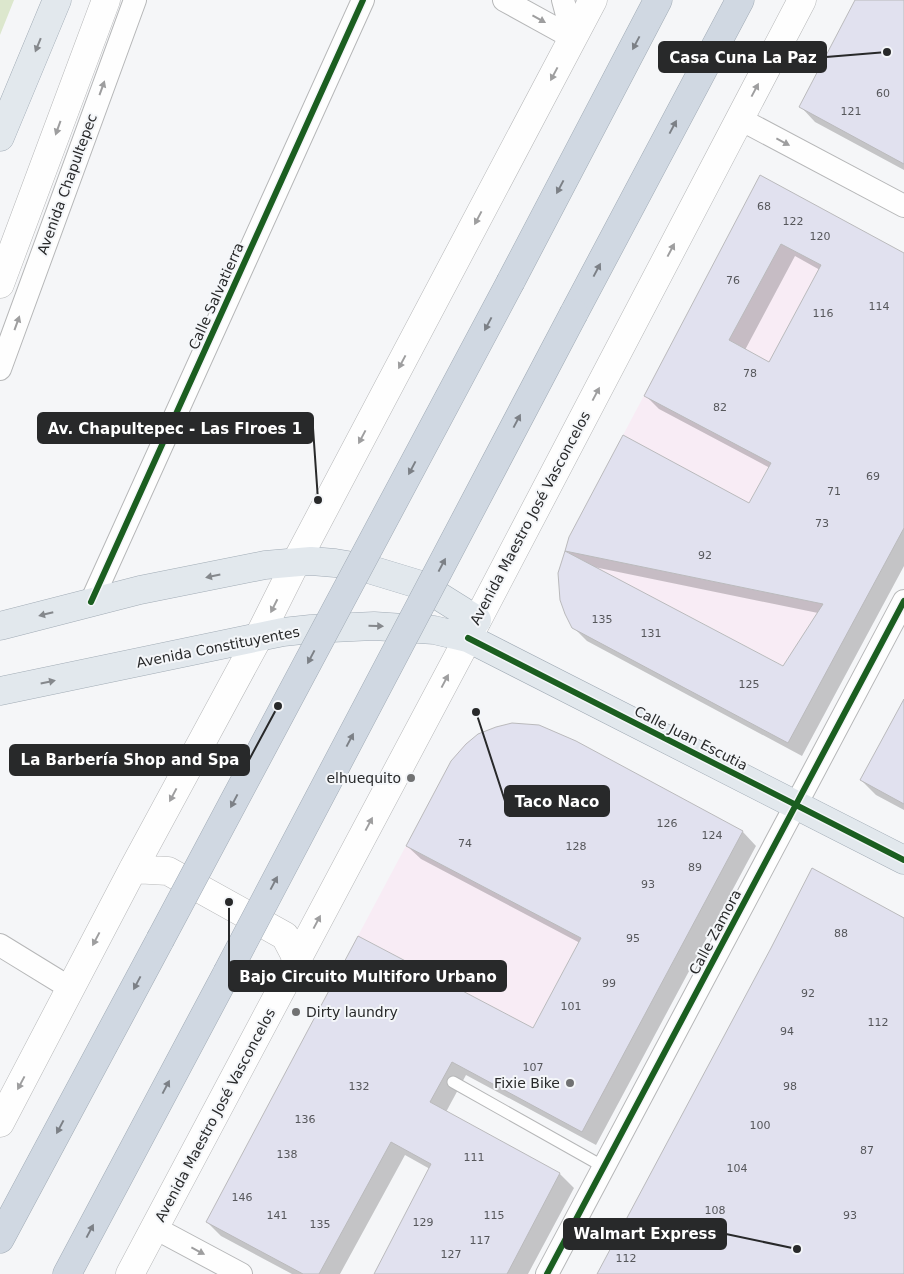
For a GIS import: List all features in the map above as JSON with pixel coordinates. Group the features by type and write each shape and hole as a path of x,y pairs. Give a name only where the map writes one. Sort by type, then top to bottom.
{"highway":[{"path":"0,1239 511,281 658,0"},
{"path":"67,1274 740,0"}],"main road":[{"path":"0,137 57,0"},
{"name":"Avenida Chapultepec","path":"0,284 106,0"},
{"path":"0,1123 133,868 258,638 296,562 592,0"},
{"name":"Avenida Maestro José Vasconcelos","path":"130,1274 472,629 802,0"},
{"path":"0,626 140,590 265,565 311,561 365,568 421,585 472,629"},
{"name":"Avenida Constituyentes","path":"0,692 283,632 374,626 434,630 472,629"},
{"name":"Calle Juan Escutia","path":"472,629 796,805 904,860"},
{"path":"133,868 168,871 285,936 297,960"}],"street":[{"name":"Avenida Chapultepec","path":"0,369 135,0"},
{"name":"Calle Salvatierra","path":"92,602 363,0"},
{"path":"504,0 573,38"},
{"path":"563,0 573,38"},
{"path":"740,119 904,206"},
{"name":"Calle Zamora","path":"547,1274 904,601"},
{"path":"0,944 70,988"},
{"path":"155,1228 242,1274"}],"lane":[{"path":"453,1082 604,1168"}],"shaded area":[{"path":"737,220 821,265 781,444 749,503 868,595 824,677 788,657 784,666 691,617 593,590 572,628 565,614 558,573 569,537"},
{"path":"512,723 539,725 576,741 495,893 581,938 533,1028 615,1072 582,1132 452,1062 404,1149 349,1120 278,1171 241,1241 206,1222 451,761 465,744 478,735 496,727"}],"green space":[{"path":"0,0 14,0 0,35"}],"building":[{"path":"855,0 904,0 904,164 799,107"},
{"path":"760,175 904,253 904,528 788,743 572,628 560,600 558,573 569,537 623,435 749,503 771,463 644,396","holes":["781,244 821,265 769,362 729,340","565,551 823,604 783,666"]},
{"path":"904,699 904,804 860,780"},
{"path":"512,723 539,725 576,741 743,831 582,1132 452,1062 430,1102 560,1173 507,1274 374,1274 431,1164 391,1142 319,1274 303,1274 206,1222 358,936 533,1028 581,938 406,846 451,761 478,734"},
{"path":"812,868 904,918 904,1274 597,1274 771,948"}],"cycle path":[{"path":"91,602 363,0"},
{"path":"547,1274 904,601"},
{"path":"468,638 904,860"}],"place":[{"name":"Casa Cuna La Paz","path":"887,52"},
{"name":"Av. Chapultepec - Las Flroes 1","path":"318,500"},
{"name":"La Barbería Shop and Spa","path":"278,706"},
{"name":"Taco Naco","path":"476,712"},
{"name":"elhuequito","path":"411,778"},
{"name":"Bajo Circuito Multiforo Urbano","path":"229,902"},
{"name":"Dirty laundry","path":"296,1012"},
{"name":"Fixie Bike","path":"570,1083"},
{"name":"Walmart Express","path":"797,1249"}]}
